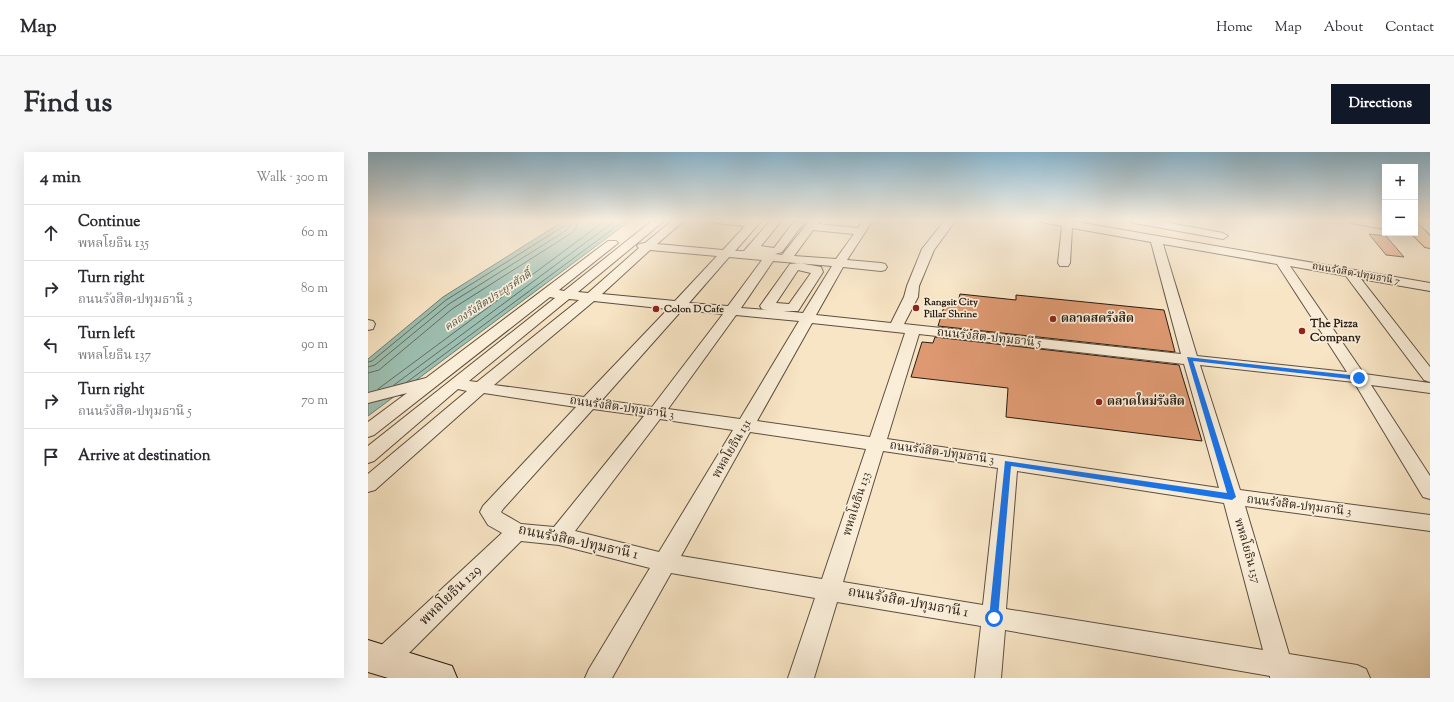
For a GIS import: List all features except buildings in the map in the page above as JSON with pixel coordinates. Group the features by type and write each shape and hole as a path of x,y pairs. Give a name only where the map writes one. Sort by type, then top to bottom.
{"main road":[{"path":"376,658 440,678"}],"street":[{"path":"368,430 611,245"},
{"path":"626,245 726,254 774,251 778,250 782,245"},
{"path":"368,456 455,384 630,245"},
{"path":"589,403 677,305 735,245"},
{"path":"749,252 756,245"},
{"path":"767,306 801,245"},
{"name":"พหลโยธิน 131","path":"598,678 851,245"},
{"name":"พหลโยธิน 133","path":"801,678 876,444 905,328 913,286 928,249 932,245"},
{"path":"1064,263 1065,245"},
{"name":"พหลโยธิน 137","path":"1157,245 1189,359 1232,497 1281,672"},
{"name":"ถนนรังสิต-ปทุมธานี 7","path":"1186,245 1280,260 1428,289"},
{"path":"1223,245 1223,250"},
{"path":"368,485 480,388 591,297 648,246"},
{"path":"739,308 767,306 793,308 816,272 816,270 749,252"},
{"path":"739,308 769,258"},
{"path":"1280,260 1359,378 1430,492"},
{"path":"559,536 770,267 790,263 881,267"},
{"path":"1350,273 1430,377"},
{"name":"ถนนรังสิต-ปทุมธานี 5","path":"548,293 677,305 739,308 808,318 1359,378 1430,388"},
{"path":"368,398 432,382"},
{"name":"ถนนรังสิต-ปทุมธานี 3","path":"455,384 1008,463 1232,497 1430,523"},
{"name":"ถนนรังสิต-ปทุมธานี 1","path":"589,403 496,504 490,512 495,519 517,532 559,536 666,563 994,618 1281,672 1357,678"},
{"path":"988,678 1008,463"},
{"name":"พหลโยธิน 129","path":"376,658 517,532"}],"water":[{"name":"คลองรังสิตประยูรศักดิ์","path":"526,245 598,245 368,416 368,359 443,297"}],"place":[{"name":"Rangsit City Pillar Shrine","path":"916,308"},
{"name":"Colon D Cafe","path":"656,309"},
{"name":"ตลาดสดรังสิต","path":"1053,319"},
{"name":"The Pizza Company","path":"1302,331"},
{"name":"ตลาดใหม่รังสิต","path":"1099,402"}],"route":[{"path":"994,618 1008,463 1232,497 1189,359 1359,378"}]}
